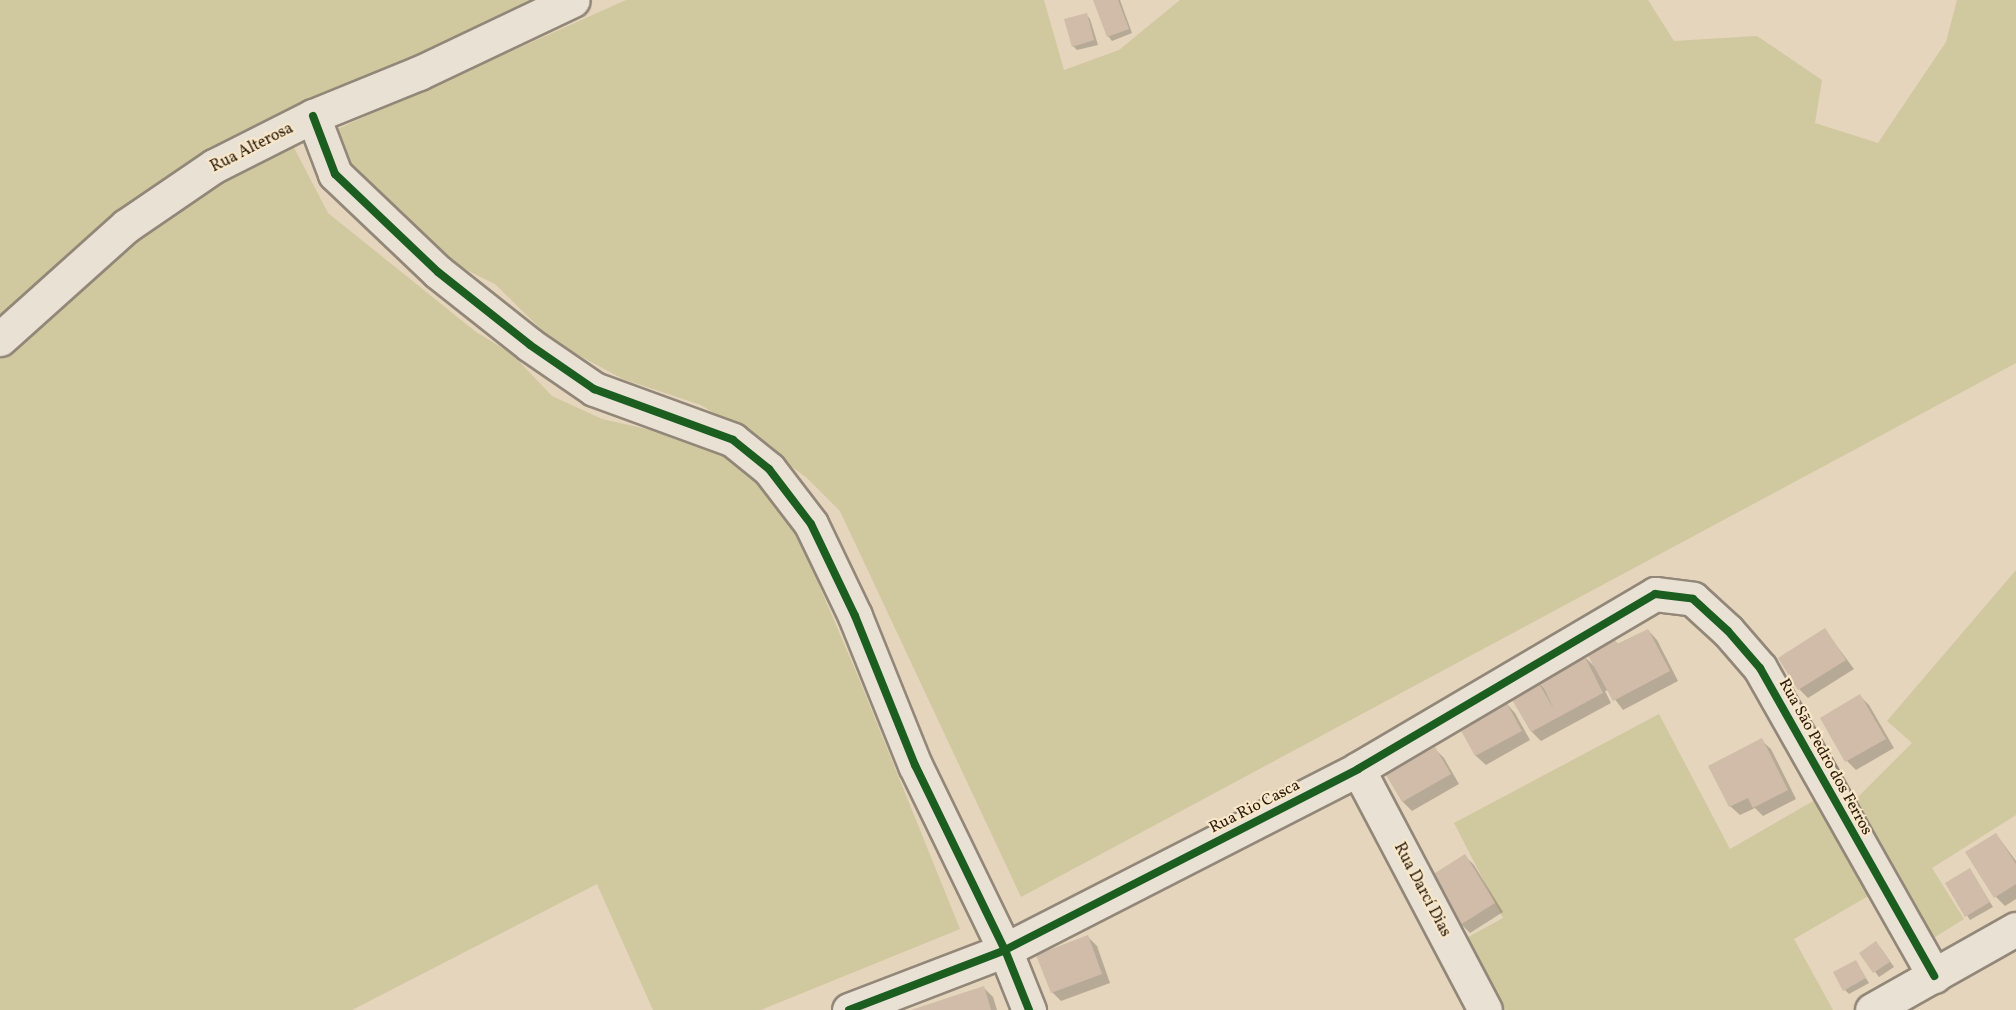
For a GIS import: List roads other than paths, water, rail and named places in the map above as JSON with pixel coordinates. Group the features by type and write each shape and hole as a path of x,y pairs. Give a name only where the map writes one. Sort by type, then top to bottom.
{"street":[{"name":"Rua Alterosa","path":"0,339 126,226 214,166 313,116 418,73 573,0"},
{"path":"313,116 335,174 438,272 530,345 594,389 733,440 769,469 811,524 855,616 915,765 1005,950 1029,1010"},
{"name":"Rua Rio Casca","path":"849,1010 1005,950 1358,769 1655,594"},
{"name":"Rua São Pedro dos Ferros","path":"1655,594 1693,599 1728,630 1760,668 1934,976"},
{"name":"Rua Darcí Dias","path":"1358,769 1485,1010"},
{"path":"1872,1010 2016,929"}]}
